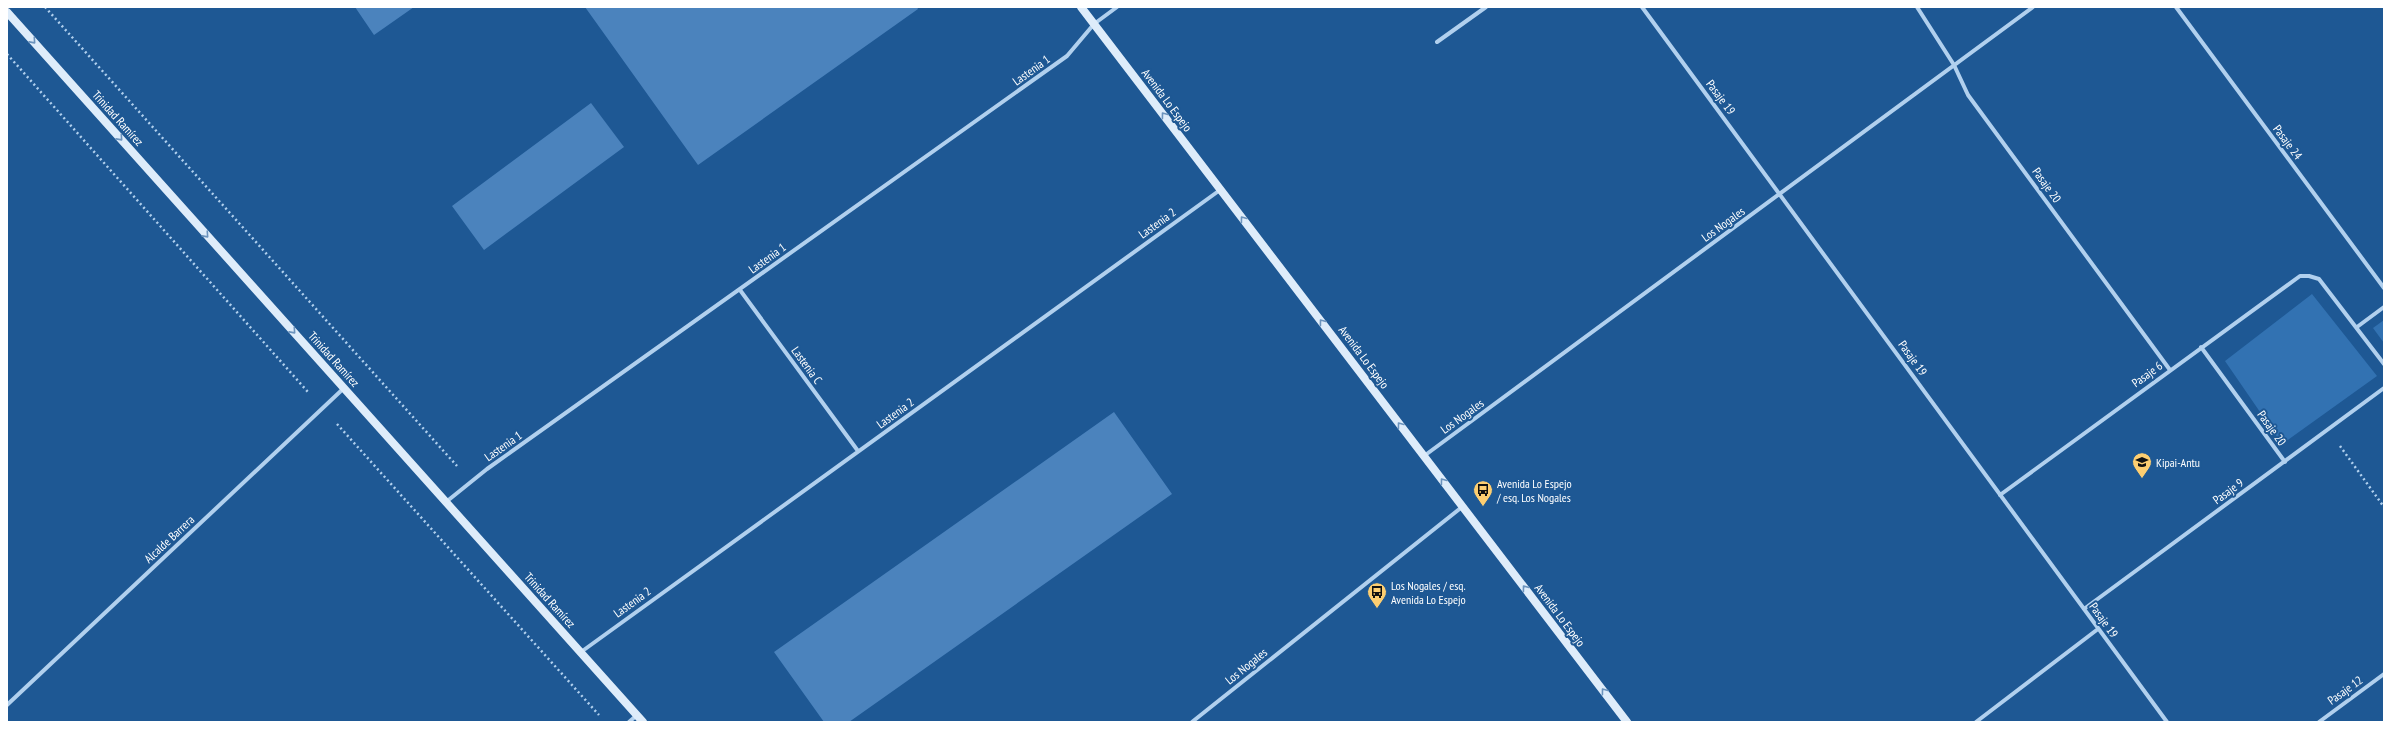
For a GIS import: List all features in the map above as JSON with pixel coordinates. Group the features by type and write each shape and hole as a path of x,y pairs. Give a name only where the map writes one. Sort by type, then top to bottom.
{"main road":[{"name":"Avenida Lo Espejo","path":"1081,7 1627,722"},
{"name":"Trinidad Ramírez","path":"7,12 643,722"}],"street":[{"name":"Lastenia 1","path":"446,502 472,483 494,464 1067,56 1094,24 1117,7"},
{"path":"1437,42 1486,7"},
{"name":"Pasaje 19","path":"1642,7 2167,722"},
{"name":"Pasaje 20","path":"1917,7 1954,65 1968,95 2170,370"},
{"name":"Los Nogales","path":"1424,456 2033,7"},
{"name":"Pasaje 24","path":"2176,7 2384,288"},
{"name":"Lastenia 2","path":"581,652 1220,190"},
{"name":"Pasaje 6","path":"2000,495 2291,280 2300,276 2309,276 2319,279 2357,327"},
{"name":"Lastenia C","path":"740,290 858,451"},
{"path":"2384,307 2357,327 2384,364"},
{"name":"Pasaje 20","path":"2201,347 2284,462"},
{"name":"Alcalde Barrera","path":"7,705 344,388"},
{"name":"Pasaje 9","path":"2084,610 2384,388"},
{"name":"Los Nogales","path":"1192,722 1463,506"},
{"path":"1976,722 2098,629"},
{"name":"Pasaje 12","path":"2319,722 2384,674"},
{"path":"629,722 637,715"}],"path":[{"path":"45,7 472,483"},
{"path":"7,54 322,408 599,715"},
{"path":"2328,430 2384,507"}],"shaded area":[{"path":"2312,294 2377,376 2282,444 2225,361"},
{"path":"2384,320 2384,343 2373,328"}],"building":[{"path":"355,7 414,7 374,35"},
{"path":"585,7 917,7 918,9 698,165"},
{"path":"591,103 624,147 484,250 452,206"},
{"path":"1114,412 1172,494 849,722 824,722 774,652"}],"place":[{"name":"Kipai-Antu","path":"2142,479"},
{"name":"Avenida Lo Espejo / esq. Los Nogales","path":"1483,507"},
{"name":"Los Nogales / esq. Avenida Lo Espejo","path":"1377,609"}]}
